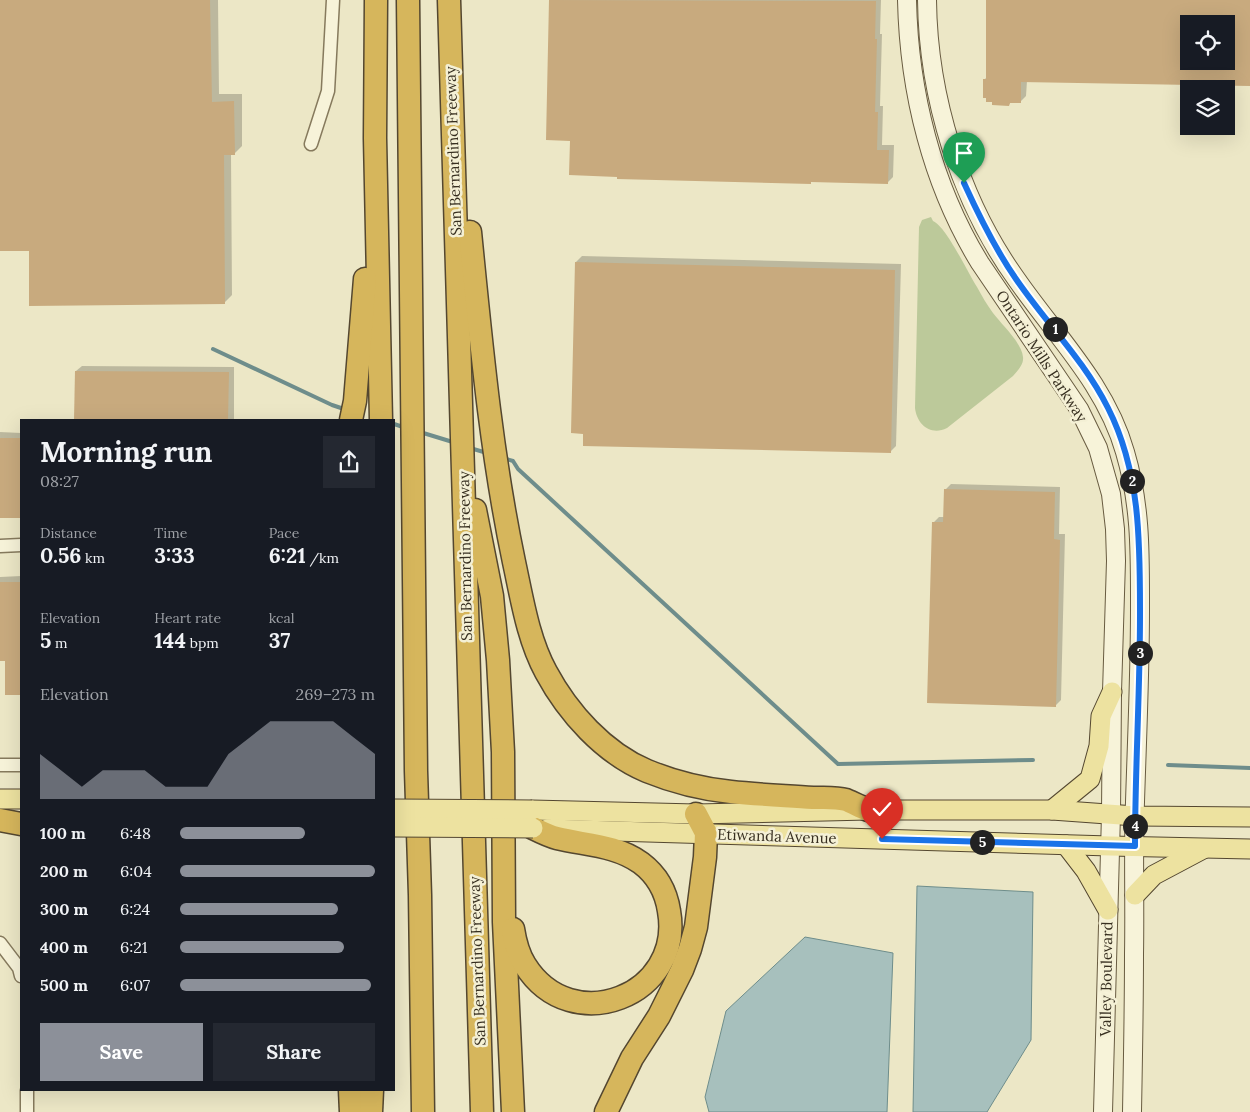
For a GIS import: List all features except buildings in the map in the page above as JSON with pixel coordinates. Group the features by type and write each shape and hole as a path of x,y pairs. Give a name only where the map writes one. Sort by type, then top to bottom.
{"highway":[{"path":"408,0 416,771 423,1112"},
{"name":"San Bernardino Freeway","path":"449,0 482,1112"},
{"path":"353,410 366,256 370,28 376,4"},
{"path":"376,4 375,148 381,414"},
{"path":"450,60 458,86 465,183 485,384 493,441 523,603 533,640 545,671 561,697 580,722 602,742 644,770 686,784 729,792 844,800 868,810"},
{"path":"463,444 492,596 498,660 503,752 504,922 513,1112"},
{"path":"0,818 20,824"},
{"path":"505,872 511,923 517,947 526,965 553,994 577,1002 590,1004 604,1002 631,992 645,982 655,971 667,947 671,923 664,893 652,873 631,857 619,852 598,845 555,838 532,819"},
{"path":"606,1112 632,1058 659,1016 682,970 690,949 696,926 704,868 701,824"},
{"path":"350,1091 351,1112"},
{"path":"371,1112 372,1091"}],"main road":[{"name":"Ontario Mills Parkway","path":"908,0 912,65 918,102 944,190 968,244 1079,408 1098,448 1111,494 1116,561 1110,846"},
{"name":"Ontario Mills Parkway","path":"927,0 929,42 935,81 951,146 964,183 991,238 1016,280 1071,350 1108,408 1125,451 1137,501 1139,532 1140,653 1135,846"},
{"path":"1116,561 1128,567 1131,571 1131,638 1140,653"},
{"path":"1052,810 1090,779 1099,746 1101,716 1112,692"},
{"path":"0,798 20,799"},
{"name":"Etiwanda Avenue","path":"395,808 532,819 701,824 1066,845 1250,849"},
{"name":"Etiwanda Avenue","path":"701,824 868,810 1052,810 1135,816 1250,818"},
{"path":"0,818 20,817"},
{"name":"Etiwanda Avenue","path":"395,827 532,819"},
{"path":"1066,845 1086,871 1108,910"},
{"name":"Valley Boulevard","path":"1103,1112 1110,846"},
{"name":"Valley Boulevard","path":"1132,1112 1135,846"},
{"path":"1134,895 1154,875 1204,848"}],"street":[{"path":"311,144 328,91 333,0"},
{"path":"0,546 20,545"},
{"path":"0,765 20,765"},
{"path":"0,943 20,972"},
{"path":"27,1091 27,1112"}],"green space":[{"path":"931,217 950,240 987,304 1015,340 1023,357 1021,365 1013,376 947,428 936,431 930,430 922,424 915,408 919,227 922,220"}],"water":[{"path":"917,886 1033,892 1031,1040 987,1112 913,1112"},
{"path":"805,937 893,953 887,1112 709,1112 705,1097 726,1011"}],"waterway":[{"path":"213,349 332,405 347,410"},
{"path":"395,424 406,428"},
{"path":"420,432 456,443"},
{"path":"470,448 487,453"},
{"path":"503,458 513,461 518,469 838,764 1033,760"},
{"path":"1168,765 1250,768"}],"route":[{"path":"882,839 1135,846 1140,653 1140,551 1137,501 1125,451 1108,408 1071,350 1016,280 991,238 964,183"}]}
